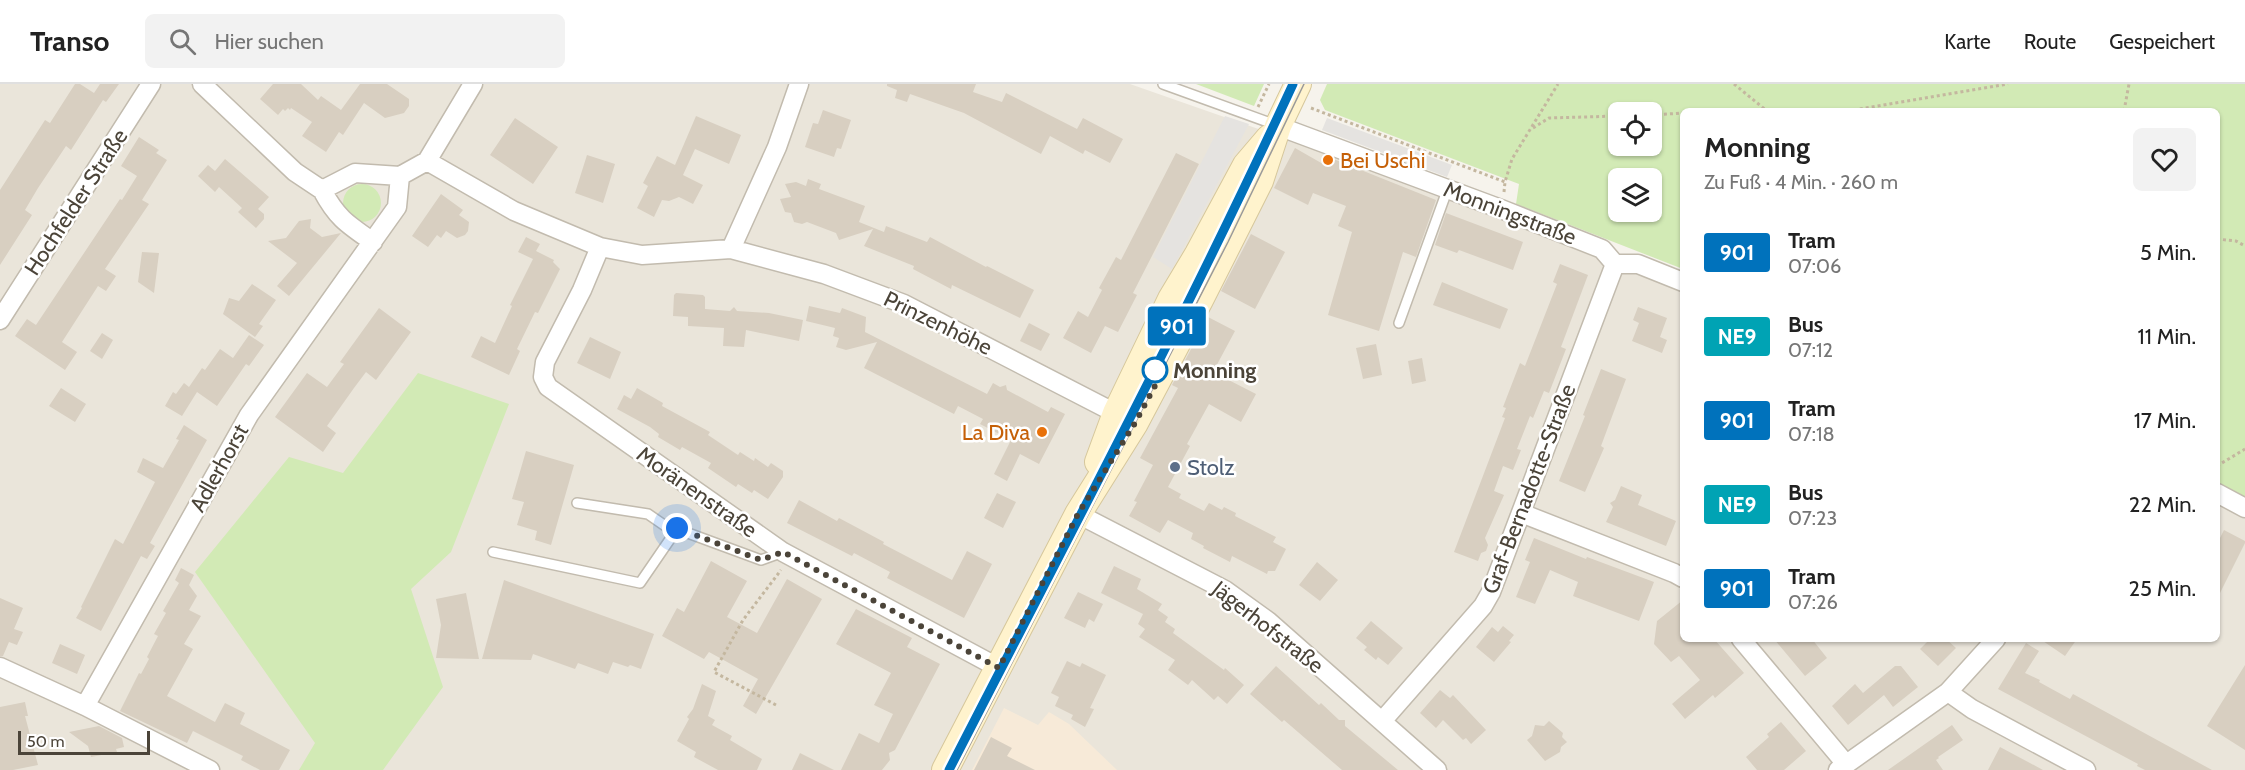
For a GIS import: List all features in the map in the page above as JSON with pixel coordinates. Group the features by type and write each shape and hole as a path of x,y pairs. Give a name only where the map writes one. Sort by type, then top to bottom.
{"main road":[{"path":"945,770 1078,514 1190,291 1246,165 1288,130 1298,84"}],"street":[{"name":"Hochfelder Straße","path":"0,320 152,84"},
{"path":"202,84 295,172 322,190 333,210 373,242 397,207 400,176"},
{"path":"322,190 355,173 400,176 427,160 474,84"},
{"path":"731,249 777,147 799,84"},
{"name":"Monningstraße","path":"1288,130 1448,188 1602,249 1615,264"},
{"name":"Prinzenhöhe","path":"427,160 514,211 600,247 642,255 731,249 824,274 904,304 1126,418"},
{"name":"Adlerhorst","path":"86,706 249,415 373,242"},
{"name":"Moränenstraße","path":"600,247 582,290 545,362 543,377 548,387 787,554 999,668"},
{"path":"1615,264 1638,264 1680,281"},
{"name":"Graf-Bernadotte-Straße","path":"1383,720 1483,606 1491,592 1615,264"},
{"path":"2220,495 2245,508"},
{"path":"1521,513 1680,576"},
{"name":"Jägerhofstraße","path":"1078,514 1225,590 1268,621 1437,770"},
{"path":"1743,642 1842,767 1948,692 1993,642"},
{"path":"0,667 86,706 210,770"},
{"path":"1948,692 1972,709 2086,770"}],"lane":[{"name":"Monningstraße","path":"1163,84 1288,130"},
{"path":"1399,323 1448,188"},
{"path":"577,503 648,514 674,532"},
{"path":"493,552 640,584 677,528 761,560 787,554"}],"path":[{"path":"1501,209 1505,182 1512,159 1558,84"},
{"path":"1734,84 1762,108"},
{"path":"1866,108 2008,84"},
{"path":"2124,108 2128,84"},
{"path":"1288,130 1311,108 1505,182"},
{"path":"1662,114 1680,113"},
{"path":"1533,128 1549,118 1608,116"},
{"path":"2220,239 2236,241 2245,246"},
{"path":"2220,464 2245,449"},
{"path":"776,705 714,672 743,620 787,554"}],"shaded area":[{"path":"0,84 1130,84 1375,170 1680,291 1680,642 2220,642 2220,504 2245,517 2245,770 0,770"},
{"path":"1225,116 1249,124 1172,269 1153,257"},
{"path":"1327,118 1452,165 1447,177 1322,130"},
{"path":"1004,708 1038,725 1049,712 1069,724 1117,770 972,770"}],"green space":[{"path":"1196,84 1264,84 1254,106"},
{"path":"1327,84 2245,84 2245,501 2220,488 2220,108 1680,108 1680,268 1516,204 1519,184 1325,110 1320,100"},
{"path":"362,184 376,189 381,203 376,217 362,222 348,217 343,203 348,189"},
{"path":"418,373 509,404 451,552 411,589 443,687 383,770 299,770 315,743 195,572 289,457 343,473"}],"building":[{"path":"75,84 80,84 94,93 100,84 119,84 106,102 103,100 71,150 66,146 38,188 25,210 32,215 0,265 0,190 45,120 50,123"},
{"path":"273,84 301,84 318,100 321,96 341,110 360,84 387,84 409,99 409,106 404,113 385,118 364,103 343,135 339,132 326,152 302,136 312,122 291,108 285,111 283,109 278,115 260,99"},
{"path":"887,84 976,84 973,92 1002,102 1006,93 1077,129 1083,118 1123,139 1110,163 1085,150 1083,154 1050,136 1041,154 964,113 910,94 907,102 895,98 897,90"},
{"path":"823,110 851,120 841,149 837,148 834,157 805,147 813,123 818,124"},
{"path":"696,116 741,135 729,164 695,149 683,175 703,185 693,204 679,197 669,201 662,200 654,217 637,208 648,186 643,183 657,156 675,165"},
{"path":"515,118 558,147 533,184 490,155"},
{"path":"139,137 159,150 156,153 167,160 142,200 149,204 105,269 116,276 106,291 98,286 62,342 77,352 65,370 15,336 27,319 36,325 137,176 121,166"},
{"path":"1295,148 1323,164 1326,156 1436,200 1416,257 1403,252 1379,331 1328,315 1352,232 1338,226 1346,206 1313,193 1308,205 1274,188"},
{"path":"1176,153 1199,164 1133,293 1137,295 1118,332 1105,326 1091,353 1063,338 1078,311 1088,317 1102,290 1099,288 1116,257 1121,260"},
{"path":"587,155 615,164 603,203 575,193"},
{"path":"225,159 269,197 258,209 264,214 264,219 256,228 238,212 242,208 219,187 215,192 198,176 208,165 215,171"},
{"path":"808,179 821,184 819,189 865,206 859,222 884,232 886,226 927,242 930,237 1034,290 1020,318 952,285 951,289 913,269 914,266 864,246 873,229 839,240 836,233 807,222 802,224 794,222 791,213 785,212 780,199 791,197 785,184 796,182 806,186"},
{"path":"441,194 463,210 459,215 469,222 468,231 457,238 446,231 441,238 437,235 428,247 412,236"},
{"path":"1446,213 1523,242 1513,270 1459,250 1457,253 1435,245"},
{"path":"311,219 310,228 322,237 341,233 289,296 277,286 297,263 268,241 286,238 299,221"},
{"path":"1251,234 1285,252 1255,309 1221,291"},
{"path":"526,237 540,244 536,251 554,260 553,262 560,269 517,349 520,351 509,375 471,357 481,336 495,343 512,306 510,305 533,259 518,252"},
{"path":"142,252 159,253 154,293 138,282"},
{"path":"1560,264 1588,275 1561,347 1566,349 1549,393 1544,391 1533,418 1530,416 1517,449 1521,450 1513,470 1503,466 1494,491 1504,495 1485,538 1488,545 1486,551 1481,553 1478,561 1454,552 1505,418 1502,417 1506,408 1503,407 1520,363 1525,366 1557,284 1553,282"},
{"path":"1442,282 1508,309 1500,329 1433,305"},
{"path":"252,284 276,300 259,324 263,326 255,337 223,314 229,298 239,301"},
{"path":"676,293 703,295 705,309 730,311 734,307 737,311 769,313 803,320 799,341 746,330 744,347 723,346 724,328 688,326 688,317 673,316"},
{"path":"809,306 840,313 842,308 866,317 865,332 987,394 993,383 1000,387 1006,385 1007,390 1048,412 1051,407 1065,414 1039,464 1020,454 1007,481 994,474 1011,440 980,424 983,419 958,406 954,414 864,368 877,342 846,350 836,347 839,338 833,336 835,328 806,321"},
{"path":"1638,307 1667,318 1660,337 1667,340 1662,353 1632,341 1639,323 1633,320"},
{"path":"379,308 411,332 376,380 366,372 354,388 327,426 336,433 323,452 275,417 307,373 327,387 344,364 340,362"},
{"path":"1208,317 1235,331 1213,372 1256,394 1241,422 1209,404 1187,444 1190,446 1168,487 1181,494 1179,498 1204,511 1209,503 1222,510 1224,507 1236,513 1235,516 1276,537 1273,542 1286,549 1275,571 1268,571 1267,574 1232,556 1230,562 1203,548 1204,546 1191,539 1193,533 1168,520 1160,533 1129,516 1137,502 1134,501 1153,465 1140,458 1178,388 1172,385"},
{"path":"1029,323 1050,334 1041,351 1020,341"},
{"path":"102,333 113,340 102,359 90,351"},
{"path":"249,335 264,345 249,366 246,364 217,406 197,392 182,416 165,406 173,392 176,394 184,383 189,387 202,368 205,370 220,349 233,358"},
{"path":"590,337 621,352 610,379 577,363"},
{"path":"1376,344 1382,375 1363,379 1356,348"},
{"path":"1422,358 1426,381 1412,384 1408,361"},
{"path":"1601,369 1626,379 1601,446 1604,448 1585,492 1559,481"},
{"path":"61,388 86,404 75,422 49,406"},
{"path":"637,388 663,403 662,406 710,432 708,435 738,455 740,452 754,461 755,458 768,467 771,463 783,471 783,477 768,499 738,484 736,487 708,468 711,463 682,447 680,450 658,437 659,434 650,427 617,409 624,395 631,399"},
{"path":"184,425 207,440 150,543 155,546 147,559 141,556 101,631 76,618 115,539 123,544 155,482 137,472 143,458 163,468 179,440 176,439"},
{"path":"526,451 574,465 551,545 535,540 537,531 517,525 524,502 512,499"},
{"path":"1621,486 1642,495 1638,505 1676,521 1666,546 1606,522 1613,507 1610,503 1615,500"},
{"path":"997,493 1016,502 1003,528 984,518"},
{"path":"799,500 837,521 839,518 952,580 967,551 992,564 964,618 887,578 890,572 854,553 852,556 787,523"},
{"path":"2224,530 2245,543 2220,593 2220,538"},
{"path":"1534,538 1586,559 1587,557 1654,582 1639,621 1573,596 1578,582 1550,570 1535,604 1516,597 1530,562 1525,560"},
{"path":"711,561 747,581 727,617 757,633 787,579 822,599 756,714 743,706 758,679 709,652 704,659 662,636 677,608 684,612"},
{"path":"1317,562 1338,580 1320,601 1299,585"},
{"path":"1114,566 1141,579 1137,589 1162,604 1158,610 1168,617 1165,622 1175,629 1173,633 1224,670 1225,668 1244,685 1227,704 1218,696 1214,700 1192,680 1188,685 1168,670 1175,660 1139,637 1145,629 1138,624 1143,614 1101,593"},
{"path":"181,568 194,575 189,585 197,596 189,610 201,616 184,644 193,649 167,696 215,722 225,703 245,713 240,724 290,750 279,770 260,770 241,760 243,756 193,731 187,743 120,711 139,673 141,674 149,659 147,657 158,636 154,634 166,613 163,611 179,583 175,580"},
{"path":"504,580 654,634 641,669 613,662 608,674 578,663 575,669 533,654 531,660 482,659"},
{"path":"1078,592 1103,604 1094,622 1089,619 1085,628 1064,618"},
{"path":"466,593 479,659 436,658 441,625 436,599"},
{"path":"0,598 23,608 14,629 23,632 17,645 9,642 3,656 0,656"},
{"path":"1680,602 1680,642 1717,642 1744,673 1715,698 1713,695 1685,719 1672,704 1700,680 1679,656 1671,662 1654,644 1657,621"},
{"path":"856,609 912,638 907,647 940,664 895,750 889,753 890,760 882,770 841,770 859,733 879,743 893,714 874,705 891,673 836,644"},
{"path":"1371,621 1403,648 1388,665 1378,657 1376,660 1364,650 1367,647 1356,638"},
{"path":"1503,626 1514,635 1494,662 1476,647 1492,627 1498,632"},
{"path":"1777,642 1814,642 1827,658 1805,676"},
{"path":"1927,642 1949,642 1956,648 1938,666 1920,649"},
{"path":"2044,642 2075,642 2065,656"},
{"path":"2026,643 2039,651 2025,673 2070,699 2073,694 2212,770 2145,770 2137,766 2138,764 1998,689"},
{"path":"60,644 85,655 77,674 52,663"},
{"path":"1067,661 1080,667 1082,663 1106,675 1090,708 1094,709 1085,727 1071,719 1073,715 1055,706 1059,697 1051,693"},
{"path":"2245,665 2245,750 2207,726"},
{"path":"1276,666 1319,705 1321,703 1339,720 1345,720 1345,726 1398,770 1342,770 1284,720 1282,722 1250,694"},
{"path":"1895,666 1901,666 1918,687 1893,707 1884,695 1848,725 1832,706 1855,684 1863,693"},
{"path":"702,684 716,691 708,716 715,720 712,725 732,736 730,740 762,759 757,770 718,770 694,757 696,752 677,741 689,719 687,717 693,709"},
{"path":"1440,690 1450,698 1453,695 1486,730 1471,744 1466,738 1463,740 1443,720 1436,728 1420,713"},
{"path":"25,702 28,716 25,716 38,765 0,770 0,707"},
{"path":"1549,721 1563,733 1562,737 1567,742 1561,747 1560,752 1545,761 1527,740 1532,736 1535,725 1544,726"},
{"path":"1781,722 1806,751 1784,770 1757,770 1746,757 1769,737 1767,734"},
{"path":"1952,725 1963,740 1936,760 1943,770 1888,770"},
{"path":"99,726 122,738 124,747 116,749 117,752 91,757 88,746 69,732"},
{"path":"991,737 1012,748 1007,756 1035,770 974,770"},
{"path":"2000,747 2043,770 1988,770"},
{"path":"800,753 834,770 792,770"}],"tram line":[{"path":"1256,166 1293,84"},
{"name":"901","path":"949,770 1220,242 1293,84"},
{"path":"957,770 1228,242 1304,84"},
{"path":"966,735 1003,663"}],"place":[{"name":"Bei Uschi","path":"1328,160"},
{"name":"Monning","path":"1155,370"},
{"name":"La Diva","path":"1042,432"},
{"name":"Stolz","path":"1175,467"}],"route":[{"path":"677,528 761,560 783,552 999,668 1078,514 1135,423 1157,382 1155,370"}]}
